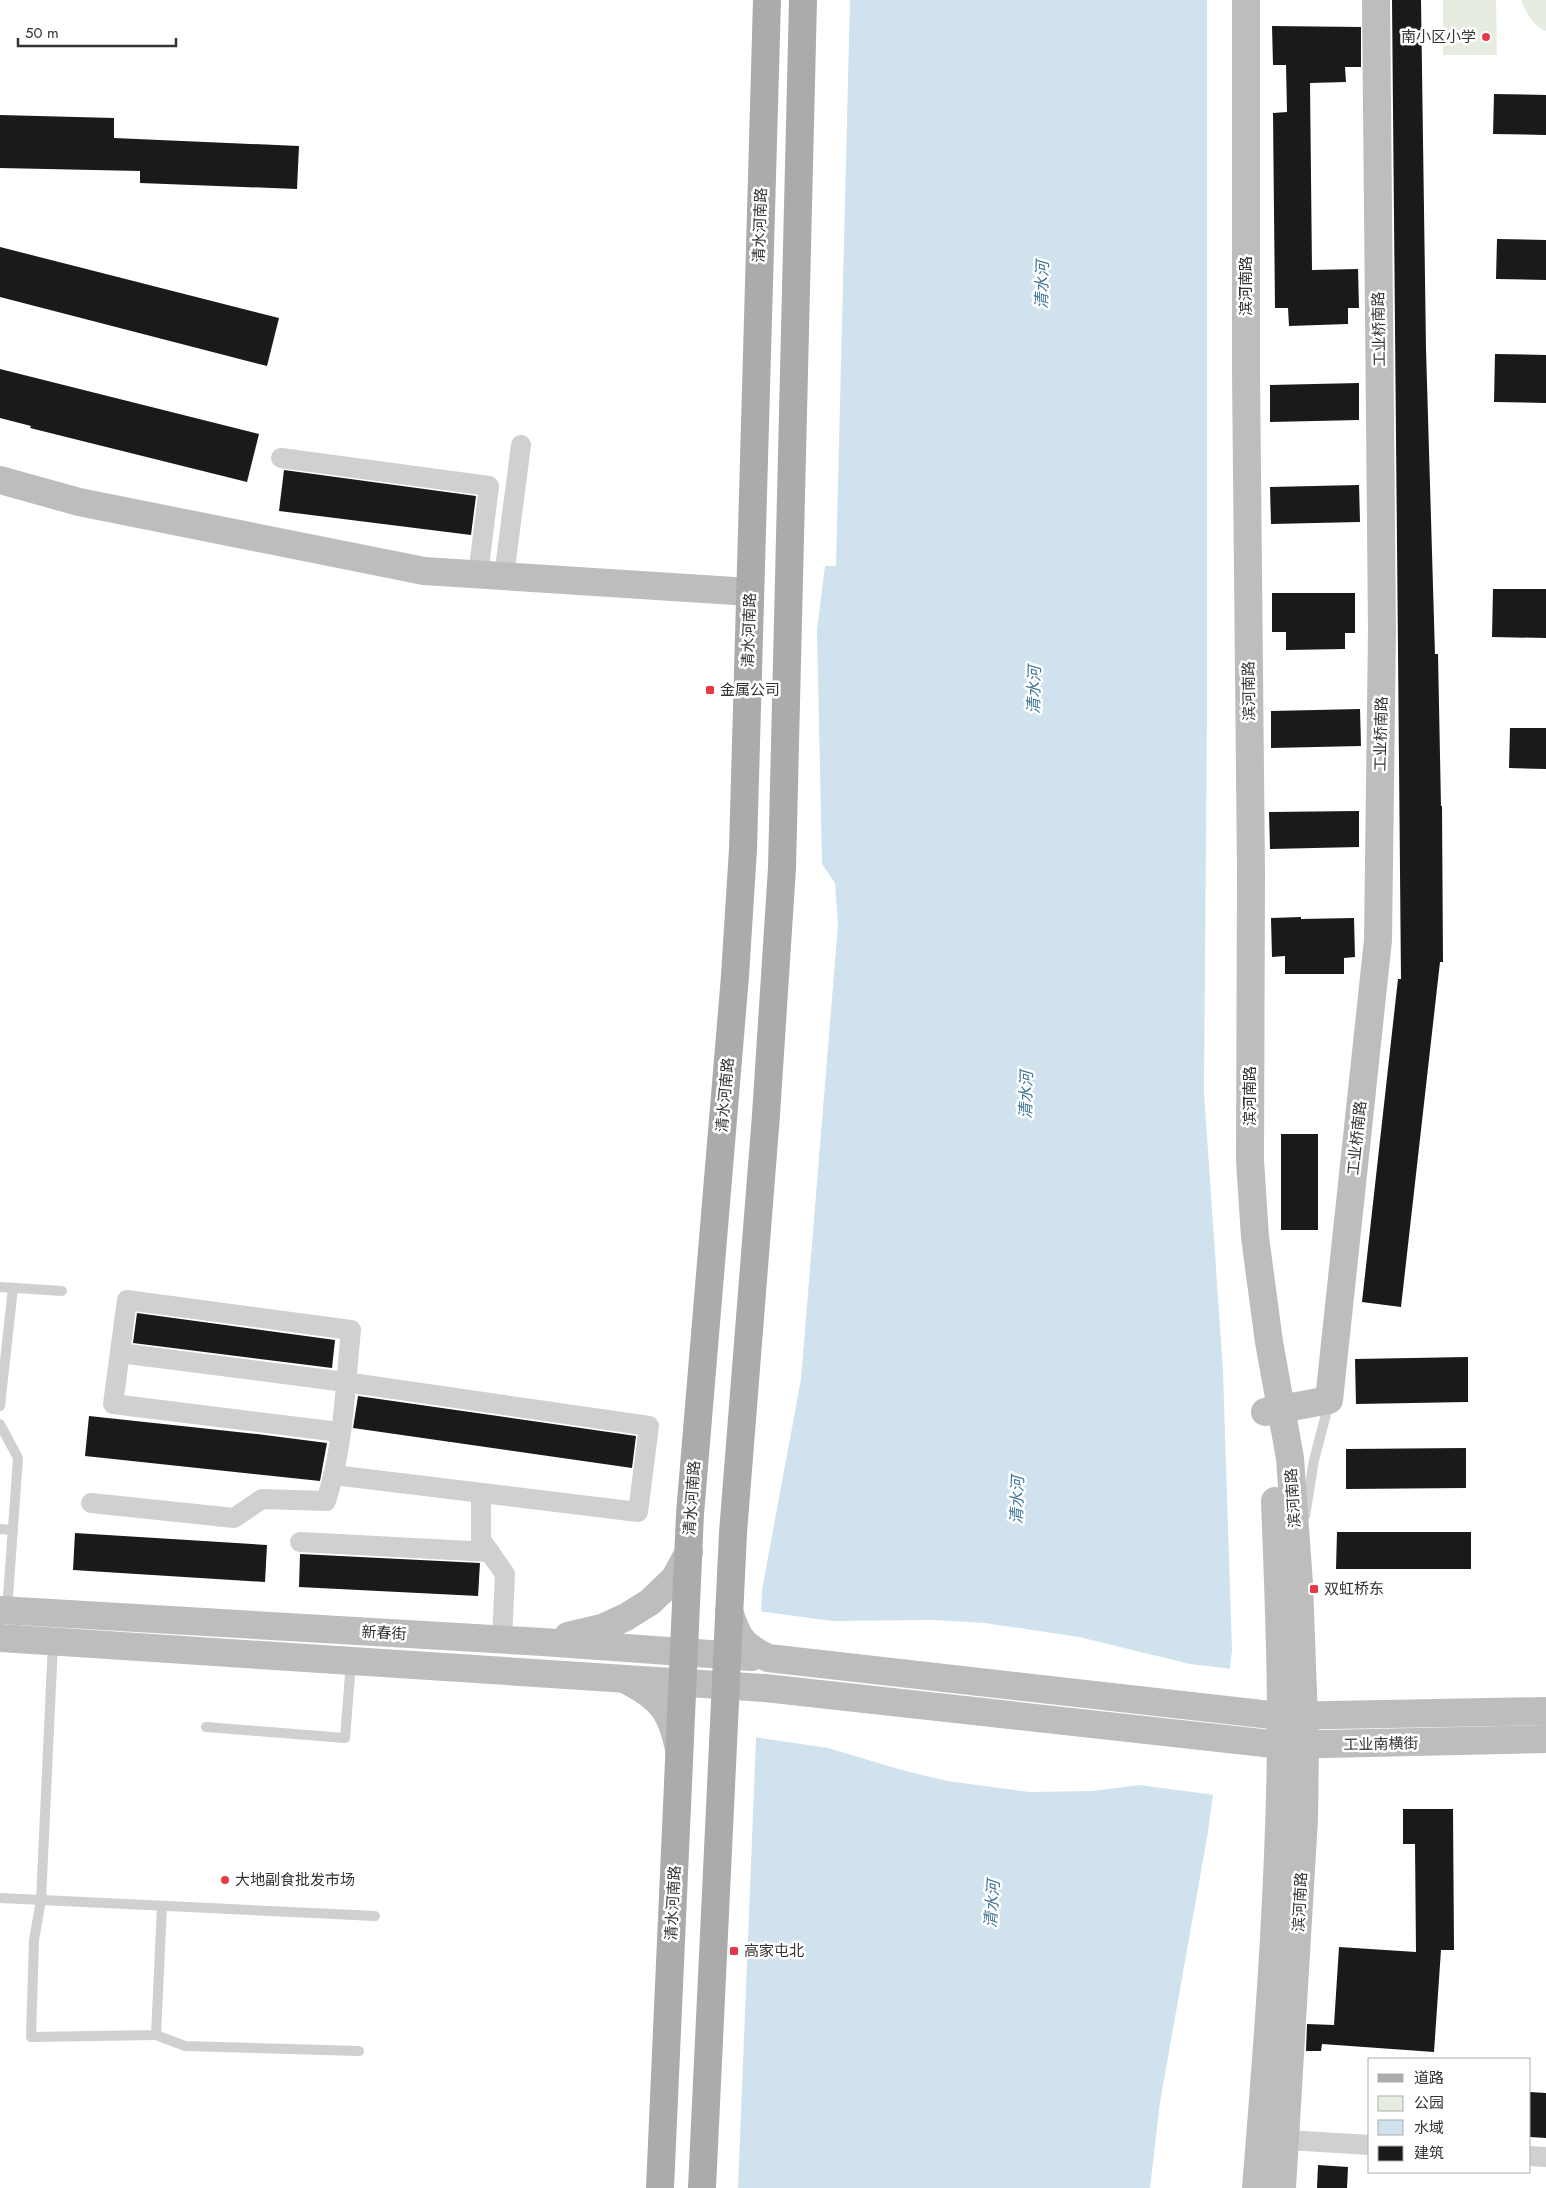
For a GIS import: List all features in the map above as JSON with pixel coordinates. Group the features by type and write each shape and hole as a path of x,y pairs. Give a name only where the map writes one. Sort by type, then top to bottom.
{"main road":[{"name":"清水河南路","path":"660,2188 689,1552 736,967 743,849 767,0"},
{"path":"702,2188 733,1533 766,1115 782,868 803,0"},
{"name":"滨河南路","path":"1231,0 1236,796 1234,1077 1239,1215 1246,1285 1273,1411 1290,1458 1297,1561 1292,1716 1293,1745 1304,1819 1287,2140 1282,2188"},
{"name":"滨河南路","path":"1246,0 1246,372 1251,874 1250,1160 1255,1237 1269,1342 1280,1637 1292,1716"},
{"name":"工业桥南路","path":"1329,1400 1378,940 1382,630 1376,0"},
{"path":"0,480 79,502 415,569 491,576 750,592"},
{"path":"1273,1411 1329,1400"},
{"path":"542,1642 602,1628 626,1617 650,1602 675,1578 689,1552"},
{"name":"新春街","path":"4,1611 542,1642 768,1658 1224,1708"},
{"path":"729,1612 740,1640 748,1648 768,1658"},
{"name":"新春街","path":"0,1638 765,1688 1217,1739"},
{"path":"627,1680 652,1694 664,1709 674,1726 680,1751"},
{"path":"724,1726 732,1709 752,1693 765,1688"},
{"name":"工业南横街","path":"1224,1708 1292,1716 1546,1711"},
{"name":"工业南横街","path":"1217,1739 1293,1745 1546,1739"},
{"name":"滨河南路","path":"1256,2188 1293,1745"},
{"path":"1260,2138 1287,2140"}],"street":[{"path":"491,576 521,445"},
{"path":"281,458 489,486 491,576"},
{"path":"91,1503 234,1518 262,1498 326,1501 334,1475 351,1330 127,1300 113,1404 339,1432"},
{"path":"120,1353 345,1382 649,1426 638,1512 334,1475"},
{"path":"481,1493 481,1540 505,1574 502,1640"},
{"path":"300,1542 490,1552"},
{"path":"1287,2140 1368,2145"},
{"path":"1531,2156 1546,2157"}],"lane":[{"path":"0,1286 62,1292"},
{"path":"0,1406 14,1288"},
{"path":"1297,1561 1314,1460 1329,1400"},
{"path":"0,1424 18,1458 13,1530 4,1611"},
{"path":"0,1529 13,1530"},
{"path":"53,1642 41,1900 34,1940 31,2037 156,2035 185,2046 360,2050"},
{"path":"206,1728 345,1738 351,1662"},
{"path":"0,1898 375,1916"},
{"path":"156,2035 162,1906"}],"green space":[{"path":"1443,0 1496,0 1497,55 1443,55"},
{"path":"1521,0 1546,0 1546,31 1537,26 1530,18"}],"water":[{"name":"清水河","path":"850,0 1207,0 1207,713 1204,1092 1223,1371 1232,1651 1208,1832 1160,2102 1150,2188 738,2188 762,1590 801,1379 838,925 835,883 822,864 817,630 825,566 836,566"}],"pier":[{"path":"759,1611 832,1621 935,1620 985,1623 1079,1637 1190,1664 1232,1669 1215,1795 1139,1785 1092,1791 1029,1792 947,1781 828,1748 754,1737"}],"building":[{"path":"1392,0 1421,0 1426,349 1435,654 1438,654 1442,806 1443,962 1440,962 1401,1307 1362,1302 1398,979 1401,979"},
{"path":"1272,26 1361,27 1361,67 1345,67 1346,82 1310,83 1312,270 1358,269 1359,308 1348,308 1348,324 1289,326 1288,308 1275,308 1273,113 1287,112 1286,65 1273,65"},
{"path":"1494,94 1546,95 1546,135 1493,134"},
{"path":"0,115 114,118 114,138 299,146 297,189 140,183 140,171 0,168"},
{"path":"1497,239 1546,240 1546,280 1496,279"},
{"path":"0,247 279,318 267,366 0,297"},
{"path":"1495,354 1546,355 1546,403 1494,402"},
{"path":"0,369 259,434 247,482 30,428 31,426 0,418"},
{"path":"1359,383 1359,420 1270,422 1270,385"},
{"path":"284,470 476,496 471,535 279,511"},
{"path":"1359,485 1360,522 1271,524 1270,487"},
{"path":"1493,589 1546,589 1546,638 1492,637"},
{"path":"1272,593 1355,593 1355,633 1345,633 1345,649 1286,650 1286,632 1272,632"},
{"path":"1360,709 1361,746 1271,748 1271,711"},
{"path":"1510,728 1546,728 1546,769 1509,768"},
{"path":"1359,811 1359,847 1270,849 1269,812"},
{"path":"1301,917 1301,919 1354,918 1355,957 1344,958 1344,974 1285,974 1285,956 1272,957 1271,918"},
{"path":"1281,1134 1318,1134 1318,1230 1281,1230"},
{"path":"137,1313 335,1340 332,1368 133,1343"},
{"path":"1468,1357 1468,1402 1356,1404 1355,1359"},
{"path":"358,1396 636,1436 632,1468 353,1428"},
{"path":"89,1416 327,1443 320,1481 85,1456"},
{"path":"1466,1448 1466,1488 1346,1489 1346,1449"},
{"path":"1337,1532 1471,1532 1471,1569 1336,1569"},
{"path":"75,1533 267,1545 265,1582 73,1570"},
{"path":"300,1554 480,1563 478,1596 299,1587"},
{"path":"1403,1809 1453,1809 1454,1950 1441,1950 1434,2052 1322,2044 1321,2051 1306,2051 1307,2024 1334,2025 1339,1947 1416,1952 1415,1844 1403,1844"},
{"path":"1531,2092 1546,2093 1546,2138 1531,2137"},
{"path":"1318,2165 1348,2167 1347,2188 1317,2188"}],"place":[{"name":"南小区小学","path":"1486,37"},
{"name":"金属公司","path":"710,690"},
{"name":"双虹桥东","path":"1314,1589"},
{"name":"大地副食批发市场","path":"225,1880"},
{"name":"高家屯北","path":"734,1951"}]}
